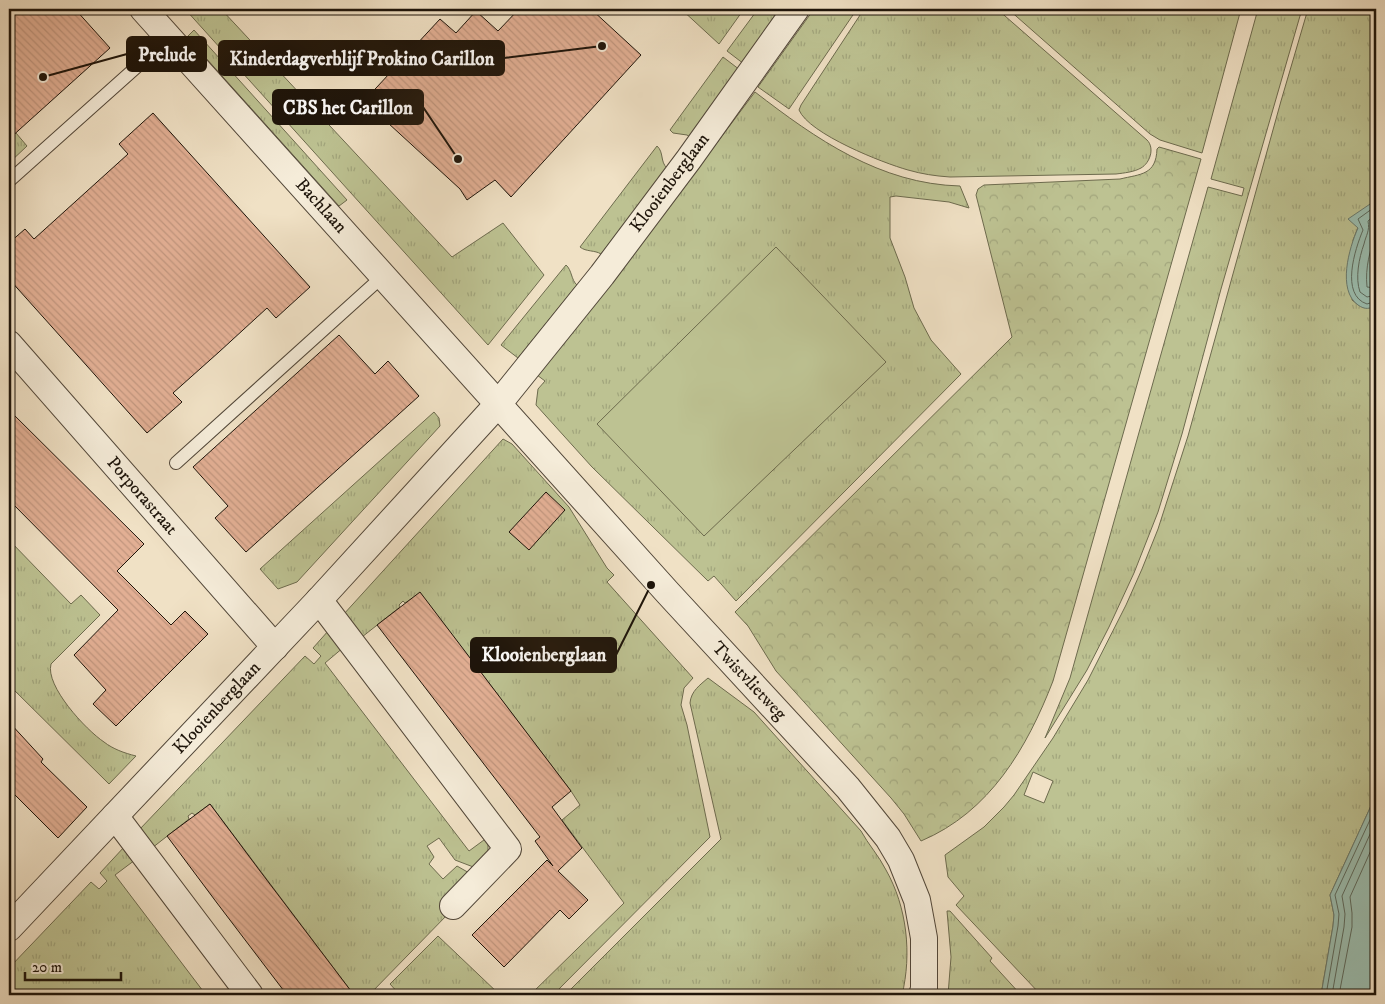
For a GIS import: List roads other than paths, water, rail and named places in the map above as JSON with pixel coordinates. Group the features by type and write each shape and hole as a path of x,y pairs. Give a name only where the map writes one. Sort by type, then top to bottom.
{"street":[{"name":"Bachlaan","path":"143,9 499,403"},
{"name":"Klooienberglaan","path":"9,928 319,600 499,403 613,260 689,159 796,9"},
{"name":"Porporastraat","path":"9,344 275,647"},
{"name":"Twistvlietweg","path":"499,403 668,593 848,788 888,838 901,860 917,900 924,938 924,989 922,995"},
{"path":"319,600 508,849 453,906"},
{"path":"115,816 250,995"}],"lane":[{"path":"9,181 169,38"},
{"path":"176,463 383,276"}],"water":[{"path":"1376,200 1376,305 1365,308 1358,305 1352,298 1346,279 1351,246 1358,228 1348,219"},
{"path":"1376,795 1376,995 1321,995 1334,915 1330,895"}],"place":[{"name":"Kinderdagverblijf Prokino Carillon","path":"602,46"},
{"name":"Prelude","path":"43,77"},
{"name":"CBS het Carillon","path":"458,159"},
{"name":"Klooienberglaan","path":"651,585"}]}
